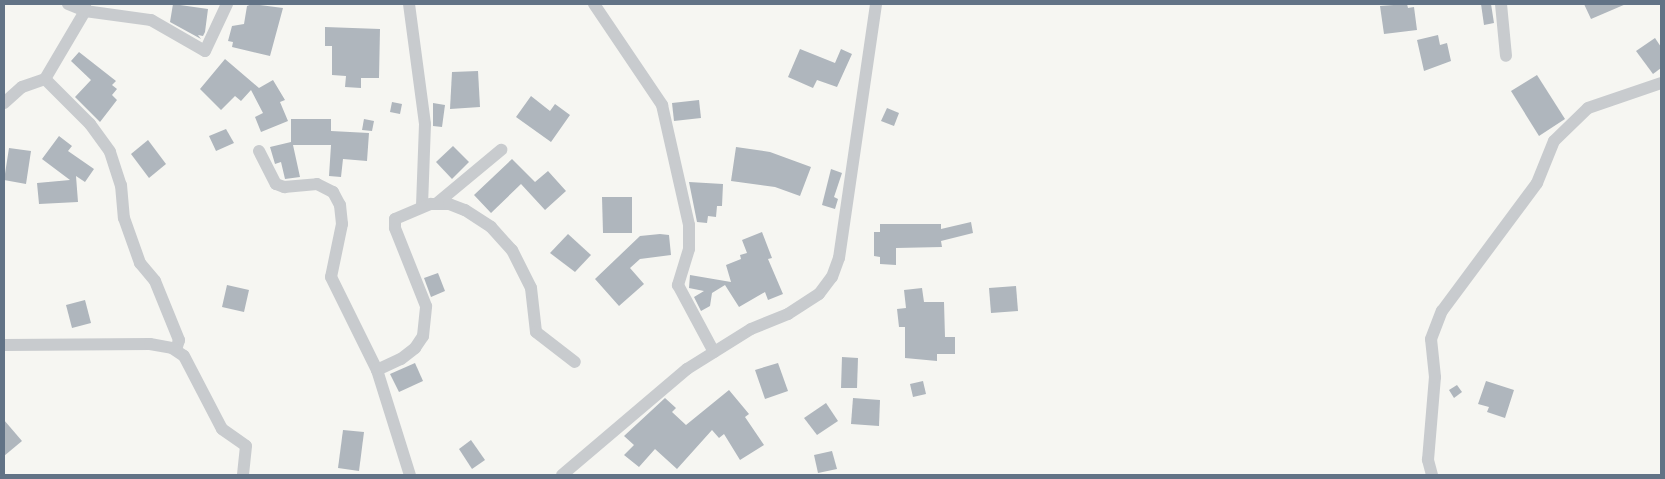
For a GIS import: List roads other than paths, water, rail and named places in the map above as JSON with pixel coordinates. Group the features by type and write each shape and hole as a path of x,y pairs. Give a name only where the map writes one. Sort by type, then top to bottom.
{"street":[{"path":"68,4 151,20 205,51 228,4"},
{"path":"409,4 425,124 422,206"},
{"path":"594,4 646,76 662,104 689,225 689,249 678,285 714,352"},
{"path":"565,474 687,368 752,330 788,314 819,294 832,277 840,249 876,4"},
{"path":"1501,4 1506,56"},
{"path":"4,103 22,87 45,79 85,7"},
{"path":"45,79 90,124 110,152 121,184 124,218 140,263 155,281 179,340 176,350"},
{"path":"1432,475 1428,460 1435,377 1431,339 1442,311 1537,183 1554,141 1588,108 1661,83"},
{"path":"436,204 501,150"},
{"path":"259,151 276,184 284,187 317,184 333,192 337,198 343,213 331,277 377,370 410,475"},
{"path":"377,370 408,354 423,336 426,306 395,228 395,218 422,206 436,204 465,210 491,228 512,250 531,288 536,332 575,362"},
{"path":"4,345 150,344 176,350 184,356 222,429 246,446 243,475"}]}
